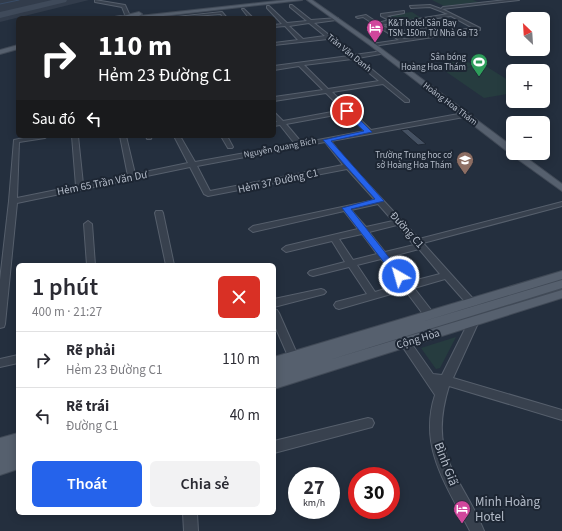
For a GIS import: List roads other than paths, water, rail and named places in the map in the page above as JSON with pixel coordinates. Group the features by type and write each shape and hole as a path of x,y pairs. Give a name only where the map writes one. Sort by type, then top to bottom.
{"main road":[{"path":"197,13 265,0"},
{"path":"197,13 211,9 277,0"},
{"path":"211,9 287,0"},
{"path":"143,16 197,13 300,0"},
{"name":"Hoàng Hoa Thám","path":"309,0 373,45 506,146"},
{"path":"0,52 16,48"},
{"path":"0,56 16,51"},
{"name":"Hoàng Hoa Thám","path":"525,160 562,188"},
{"name":"Cộng Hòa","path":"276,361 562,275"},
{"name":"Cộng Hòa","path":"276,371 562,284"},
{"name":"Cộng Hòa","path":"276,382 562,294"},
{"path":"0,445 16,441"},
{"path":"0,456 16,451"},
{"path":"0,467 16,463"}],"street":[{"path":"426,0 448,9 517,0"},
{"path":"96,1 124,6 125,16"},
{"name":"Trần Văn Danh","path":"291,6 407,101"},
{"path":"373,45 478,29 453,15 430,6 411,7"},
{"path":"268,7 302,41"},
{"path":"243,10 249,16"},
{"path":"378,25 393,21 383,14 402,12"},
{"path":"183,16 197,13 222,13 224,16"},
{"path":"378,25 453,15"},
{"path":"358,17 364,16 404,41"},
{"path":"276,26 336,19"},
{"path":"429,19 455,33"},
{"path":"392,34 443,26"},
{"path":"276,44 329,37"},
{"path":"277,67 383,53"},
{"path":"300,64 369,132"},
{"path":"276,99 384,82"},
{"path":"278,124 347,111"},
{"name":"Nguyễn Quang Bích","path":"191,165 464,115"},
{"path":"278,124 300,145"},
{"path":"0,324 13,201 16,141 33,138"},
{"path":"75,138 80,187"},
{"path":"123,138 132,177"},
{"path":"178,138 191,165"},
{"path":"225,138 230,146"},
{"name":"Đường C1","path":"327,140 471,302"},
{"name":"Hẻm 65 Trần Văn Dư","path":"13,201 191,165"},
{"name":"Hẻm 37 Đường C1","path":"191,165 208,194 349,166"},
{"path":"253,229 380,201"},
{"path":"313,273 383,256 419,244 562,204"},
{"path":"346,208 430,315"},
{"path":"159,213 170,263"},
{"path":"286,249 399,222"},
{"path":"88,224 91,263"},
{"path":"0,232 9,231"},
{"path":"334,238 373,296"},
{"path":"339,305 447,275"},
{"path":"276,303 321,292"},
{"path":"276,317 294,356"},
{"name":"Bình Giã","path":"474,321 441,394 435,418 438,451 477,531"},
{"path":"405,343 441,394"},
{"path":"0,363 16,359"},
{"path":"430,378 447,381 562,415"},
{"path":"276,446 368,422"},
{"path":"190,515 191,531"}],"waterway":[{"path":"0,4 19,0"}],"place":[{"name":"K&T hotel Sân Bay TSN-150m Từ Nhà Ga T3","path":"375,43"},
{"name":"Sân bóng Hoàng Hoa Thám","path":"479,77"},
{"name":"Trường Trung học cơ sở Hoàng Hoa Thám","path":"465,175"},
{"name":"Minh Hoàng Hotel","path":"462,524"}]}
